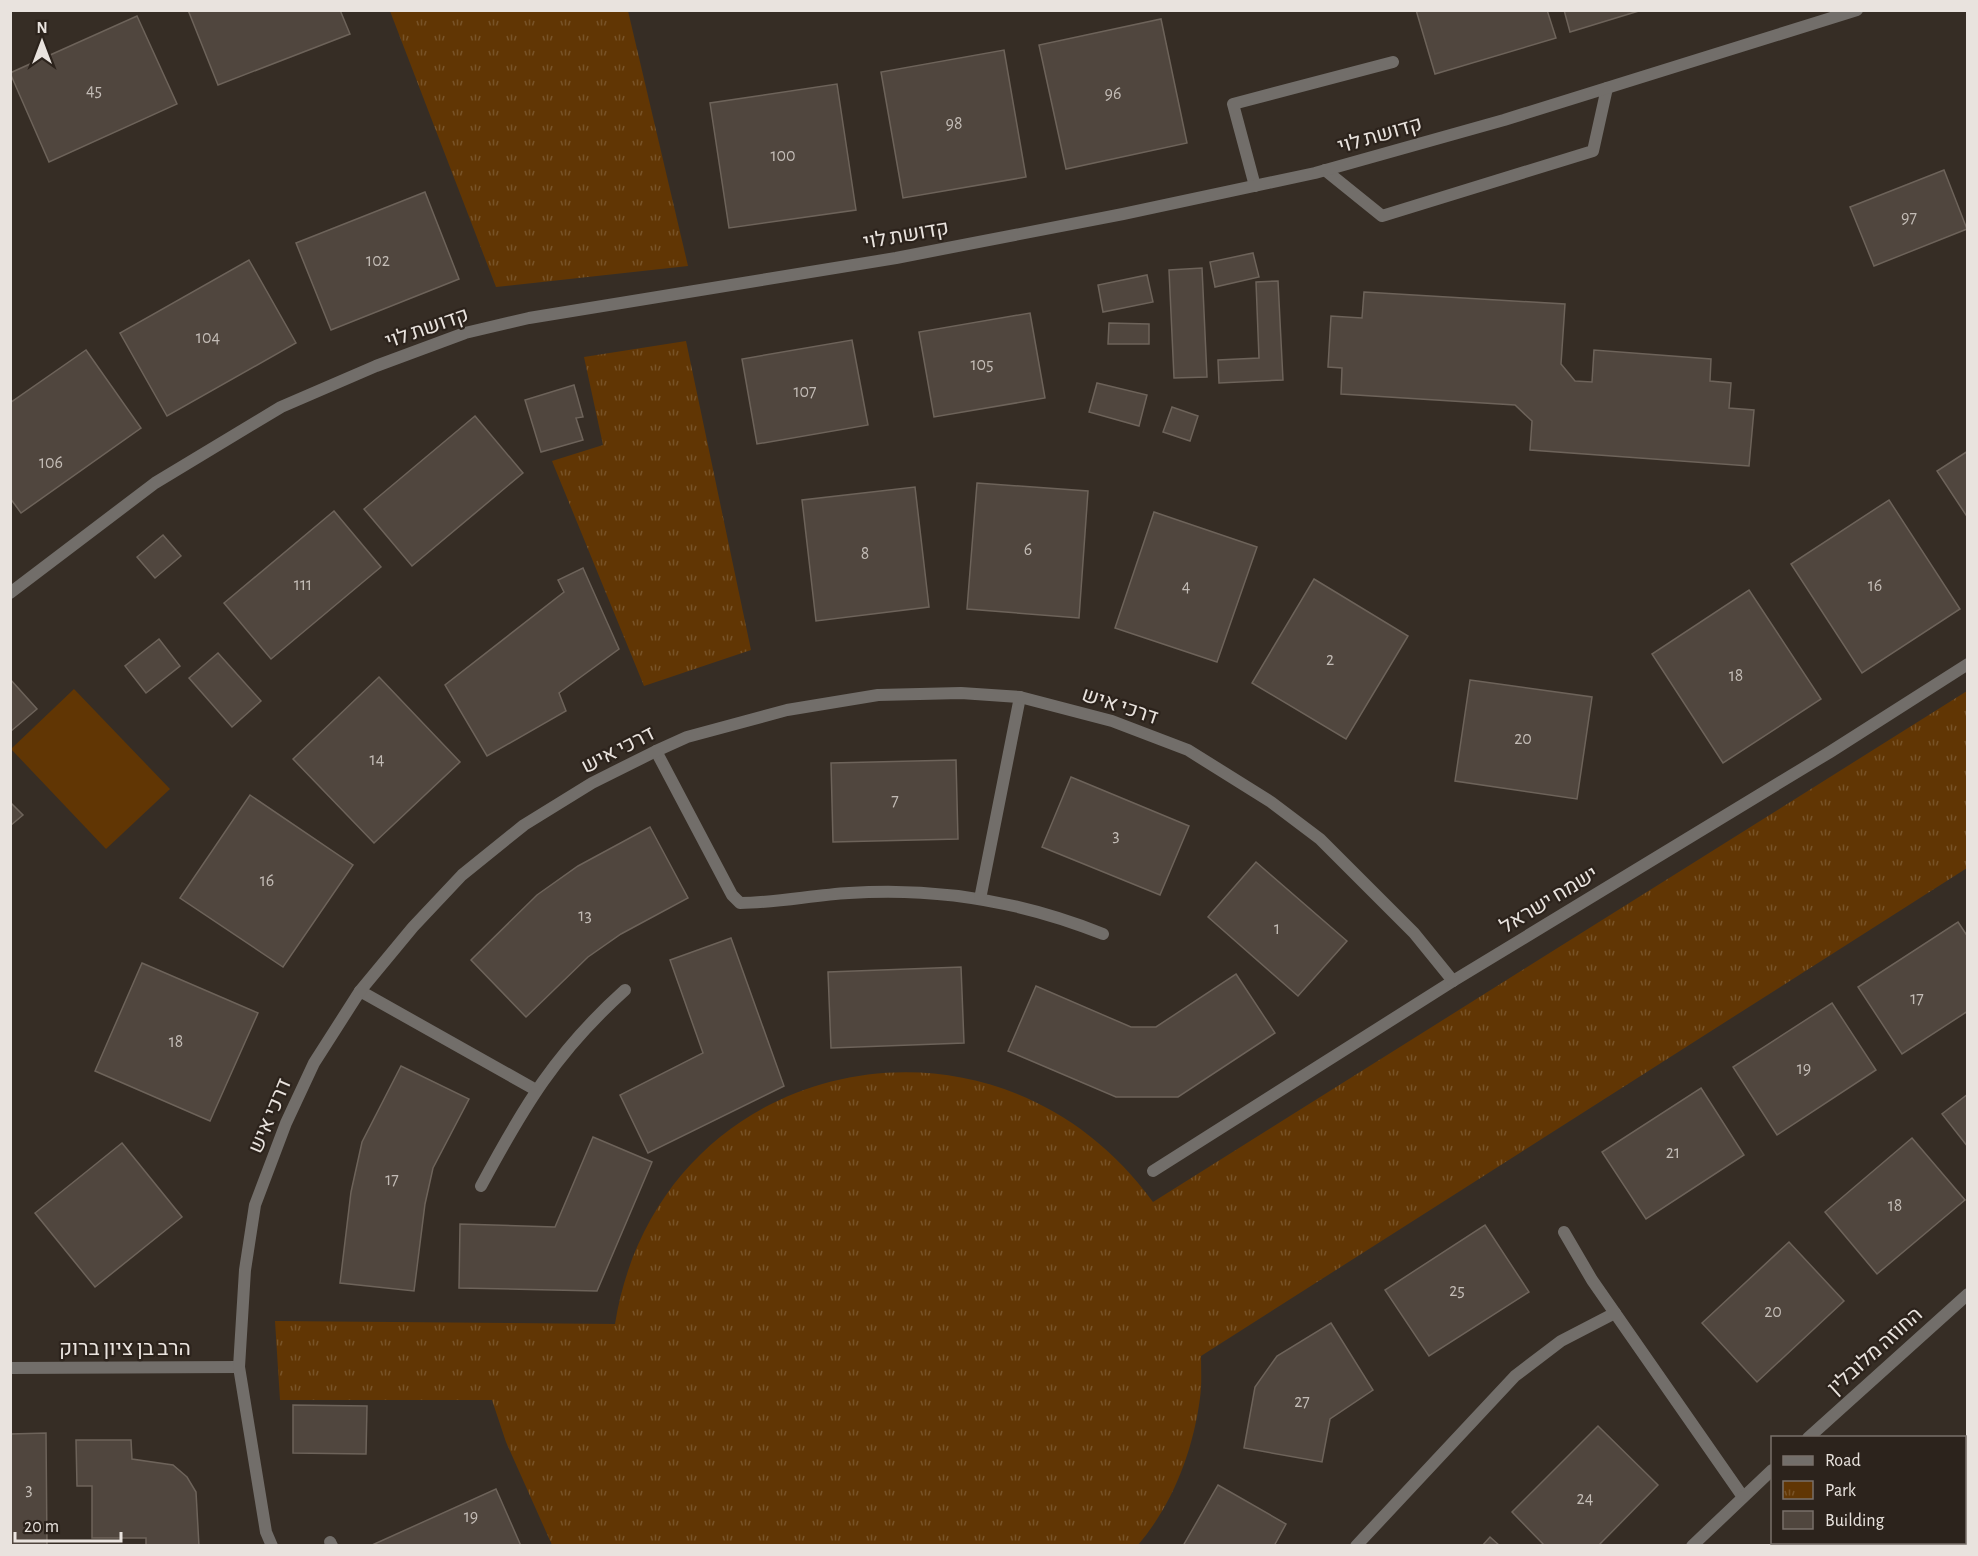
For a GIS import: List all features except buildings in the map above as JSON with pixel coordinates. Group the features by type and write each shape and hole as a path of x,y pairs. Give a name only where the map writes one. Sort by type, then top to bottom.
{"street":[{"name":"קדושת לוי","path":"10,593 154,483 281,407 376,366 465,333 529,318 907,255 1325,170 1607,88 1857,10"},
{"path":"1255,186 1233,104 1393,62"},
{"path":"1325,170 1382,216 1593,152 1607,88"},
{"name":"ישמח ישראל","path":"1153,1171 1453,981 1830,752 1968,664"},
{"name":"דרכי איש","path":"272,1545 266,1532 239,1367 245,1270 255,1205 286,1123 314,1063 360,991 412,927 462,875 524,825 592,783 656,751 687,737 787,710 878,695 961,693 1020,697 1112,721 1188,750 1271,802 1320,839 1414,933 1453,981"},
{"path":"981,899 1020,697"},
{"path":"656,751 732,895 740,903 851,892 906,892 981,899 1029,908 1103,934"},
{"path":"481,1186 536,1090 591,1020 625,990"},
{"path":"360,991 536,1090"},
{"path":"1564,1232 1616,1313 1743,1497"},
{"name":"החוזה מלובלין","path":"1810,1436 1968,1294"},
{"path":"1356,1545 1515,1376 1560,1341 1616,1313"},
{"name":"הרב בן ציון ברוק","path":"10,1368 239,1367"},
{"path":"1692,1545 1771,1472"}],"green space":[{"path":"390,11 628,11 688,266 496,287"},
{"path":"686,341 751,650 644,686 552,461 603,445 584,357"},
{"path":"74,689 170,789 106,849 11,749"},
{"path":"1967,691 1967,868 1201,1356 1200,1398 1187,1457 1161,1512 1138,1545 552,1545 506,1442 492,1400 280,1400 275,1321 615,1324 644,1232 695,1160 762,1109 840,1079 924,1073 1008,1090 1086,1133 1153,1202"}]}
